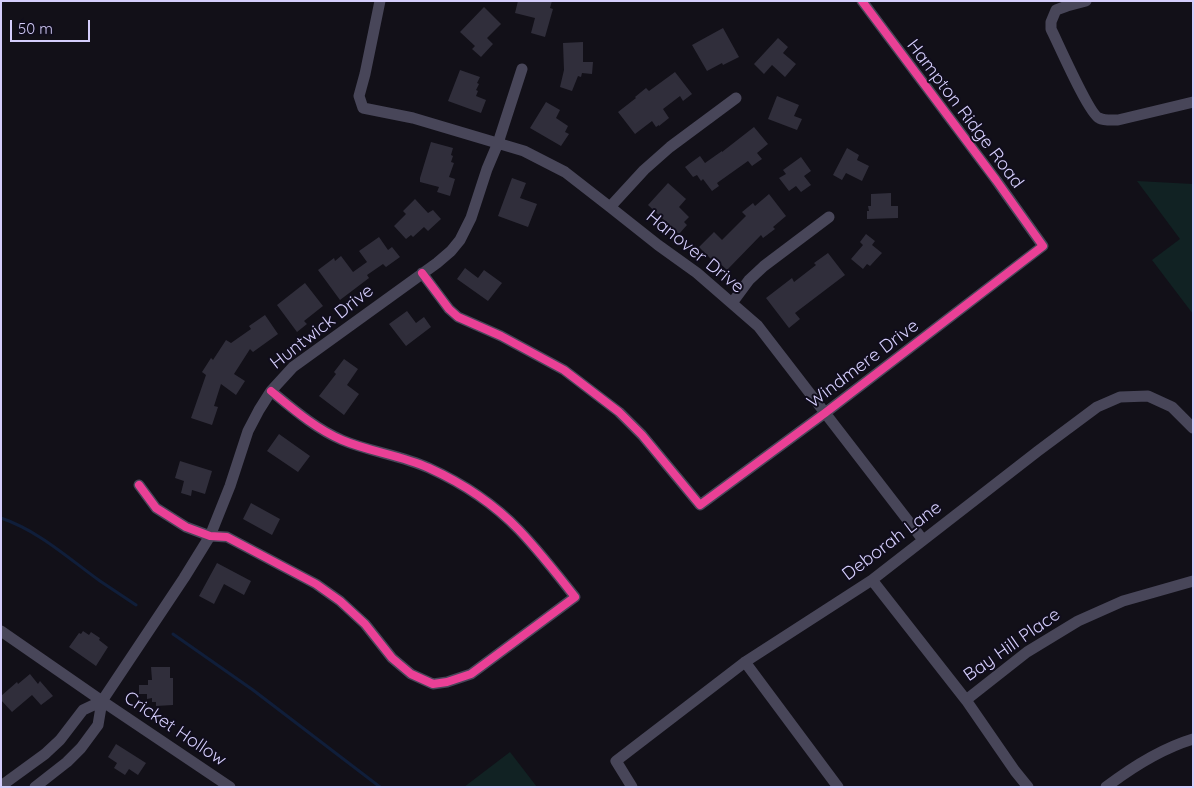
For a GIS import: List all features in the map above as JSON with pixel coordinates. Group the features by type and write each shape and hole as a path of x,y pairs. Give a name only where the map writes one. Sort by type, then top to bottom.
{"street":[{"name":"Hanover Drive","path":"380,1 359,96 363,108 412,118 524,151 565,172 697,273 758,326 923,540"},
{"name":"Hampton Ridge Road","path":"862,1 1043,246"},
{"path":"1086,1 1056,10 1051,29 1088,106 1098,118 1118,120 1193,102"},
{"name":"Huntwick Drive","path":"41,785 81,748 98,725 102,701 210,536 224,502 248,431 271,391 293,367 451,251 460,240 471,218 522,69"},
{"path":"610,207 644,170 670,147 736,98"},
{"path":"732,303 749,280 764,266 829,217"},
{"name":"Windmere Drive","path":"422,273 449,310 458,317 501,336 564,370 619,412 642,434 700,505 825,413 1043,246"},
{"path":"140,486 156,508 186,527 210,536 227,537 316,584 340,601 365,624 392,658 411,674 433,684 448,682 471,674 575,597 517,529 481,498 428,467 356,445 332,435 290,407 271,391"},
{"name":"Deborah Lane","path":"632,787 616,761 745,662 872,580 1097,407 1120,397 1148,396 1172,407 1193,428"},
{"path":"872,580 966,700 1015,772 1028,787"},
{"name":"Bay Hill Place","path":"966,700 1027,652 1078,621 1124,601 1193,581"},
{"name":"Cricket Hollow","path":"1,631 230,787"},
{"path":"745,662 838,787"},
{"name":"Huntwick Drive","path":"1,786 60,740 83,710 102,701"},
{"path":"1106,787 1128,771 1179,744 1193,739"},
{"path":"29,765 41,785"}],"shaded area":[{"path":"1137,181 1193,184 1193,314 1152,260 1180,239"},
{"path":"510,752 537,787 464,787"}],"building":[{"path":"518,1 552,1 550,8 553,9 545,37 531,33 535,18 515,13"},
{"path":"484,7 501,24 487,38 493,44 481,57 472,49 475,46 460,32"},
{"path":"723,28 739,57 707,71 692,45"},
{"path":"778,38 788,47 783,53 796,64 785,77 772,65 764,74 754,64"},
{"path":"583,42 583,62 593,62 592,74 582,73 581,77 578,76 572,91 560,87 564,70 563,43"},
{"path":"460,70 480,77 477,83 479,84 476,96 486,100 481,113 448,101"},
{"path":"675,72 692,94 683,101 680,96 663,109 669,118 659,126 656,127 652,121 635,134 618,112 646,88 649,91"},
{"path":"777,96 799,105 794,116 802,119 797,130 768,119"},
{"path":"546,102 560,110 556,118 568,126 565,132 569,134 561,146 530,128"},
{"path":"754,127 768,144 757,153 762,159 752,166 748,161 717,183 719,186 712,191 703,179 701,181 697,175 693,177 685,167 700,156 705,163"},
{"path":"431,142 453,148 451,162 454,163 449,177 455,179 450,196 437,192 439,187 420,182"},
{"path":"847,148 859,155 857,160 869,166 862,181 846,173 842,180 833,175"},
{"path":"801,157 811,171 804,176 811,185 801,192 796,186 789,191 779,178 786,174 783,170"},
{"path":"512,178 526,183 520,198 537,204 528,227 498,216"},
{"path":"668,183 686,199 679,207 689,217 684,222 687,225 679,234 648,205"},
{"path":"891,193 891,206 898,206 898,218 867,219 868,206 871,206 871,194"},
{"path":"769,194 786,216 773,227 775,229 763,238 761,235 727,270 715,259 713,261 699,247 714,232 722,240 746,216 742,212 753,203 755,206"},
{"path":"415,199 428,213 433,210 441,219 428,231 424,227 413,237 411,235 406,239 394,226 406,214 403,211"},
{"path":"866,234 875,241 872,245 882,253 870,266 867,264 863,269 851,259 863,245 860,242"},
{"path":"379,237 388,250 392,247 400,257 386,267 383,264 367,275 369,278 340,300 318,270 334,258 335,261 341,256 353,272 367,262 359,251"},
{"path":"828,253 845,275 795,313 800,319 789,328 766,298 792,278 794,282"},
{"path":"465,268 478,278 484,270 502,283 488,301 457,279"},
{"path":"305,283 323,306 304,321 307,324 297,332 277,305"},
{"path":"407,311 416,323 424,317 431,327 406,346 389,324"},
{"path":"265,315 278,334 253,352 250,349 234,374 245,381 236,395 221,384 214,406 218,407 212,425 191,418 206,375 202,372 211,358 213,360 226,340 231,343 251,329 249,326"},
{"path":"344,359 358,369 347,385 359,394 344,415 319,396 336,374 334,372"},
{"path":"279,434 310,456 298,472 267,451"},
{"path":"180,461 212,471 205,494 192,490 191,496 181,493 184,481 175,478"},
{"path":"251,503 280,519 272,535 243,519"},
{"path":"217,563 251,581 244,595 224,584 214,604 199,596"},
{"path":"83,631 89,635 91,632 108,647 96,666 69,647 79,633 81,634"},
{"path":"151,667 170,667 170,678 173,678 173,705 156,706 156,702 152,702 152,698 147,699 147,694 139,694 139,685 148,685 148,680 152,680"},
{"path":"30,674 38,684 40,681 53,696 41,705 32,695 12,712 1,700 1,696"},
{"path":"116,744 146,763 138,775 129,769 125,775 114,768 117,763 108,757"}],"waterway":[{"path":"1,518 15,523 41,538 136,605"},
{"path":"173,634 253,690 380,787"}],"cycle path":[{"path":"422,273 449,309 458,317 501,336 564,370 619,412 642,435 700,505 825,413 1043,246 862,1"},
{"path":"139,485 156,508 186,527 210,536 227,537 316,584 340,601 365,624 392,658 411,674 433,684 447,682 471,674 575,597 519,530 499,511 477,495 429,468 408,460 363,448 332,435 305,418 271,391"}]}
